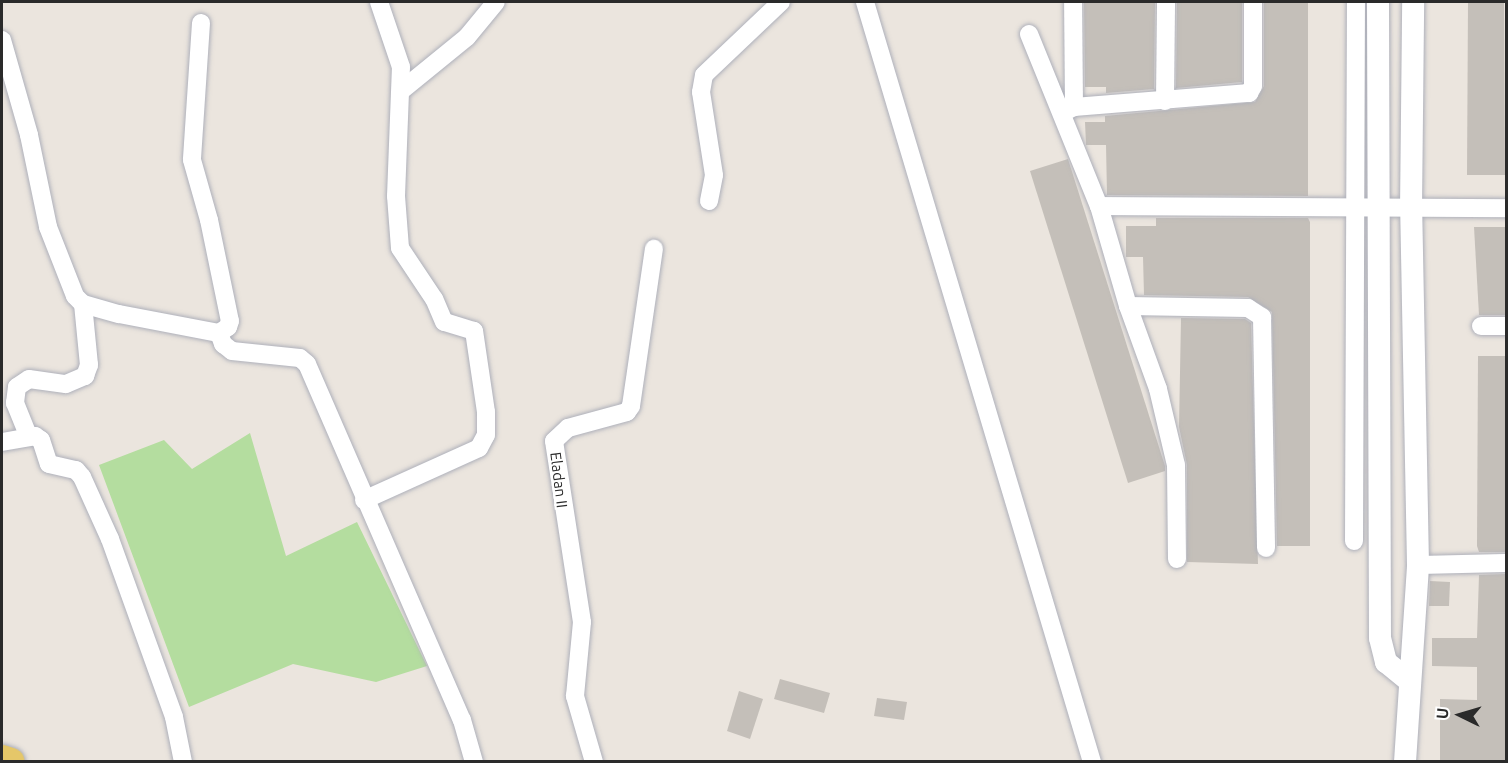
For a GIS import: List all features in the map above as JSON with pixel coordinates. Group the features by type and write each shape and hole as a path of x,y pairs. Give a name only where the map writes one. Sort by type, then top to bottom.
{"main road":[{"path":"2,759 11,762"}],"street":[{"path":"364,500 472,452 483,445 486,435 477,337 470,328 444,322 434,299 400,248 396,196 402,90 400,67 379,2"},
{"path":"402,90 467,37 495,2"},
{"path":"709,201 714,175 701,92 704,75 781,2"},
{"path":"865,2 1092,762"},
{"path":"1067,110 1074,2"},
{"path":"1165,101 1166,2"},
{"path":"1067,110 1249,93 1253,86 1253,2"},
{"path":"1356,2 1366,206 1380,638 1386,662 1408,680"},
{"path":"1354,541 1366,206 1378,2"},
{"path":"1405,762 1408,680 1415,641 1418,565 1411,209 1413,2"},
{"path":"201,23 192,160 209,220 230,321 219,333"},
{"path":"1029,34 1067,110 1100,206 1128,306 1171,436 1176,465 1177,559"},
{"path":"2,40 29,135 48,226 75,296 83,304 219,333"},
{"path":"1100,206 1506,208"},
{"name":"Eladan II","path":"594,762 575,696 582,622 554,441 568,428 627,412 631,406 654,249"},
{"path":"28,435 15,403 17,387 29,379 66,384 85,376 89,365 83,304"},
{"path":"1128,306 1248,308 1262,317 1266,548"},
{"path":"1481,326 1506,326"},
{"path":"219,333 223,344 232,351 300,358 307,364 364,500 462,720 474,762"},
{"path":"2,442 28,435 41,440 49,464 76,470 82,477 110,539 174,717 183,762"},
{"path":"1418,565 1506,563"}],"green space":[{"path":"250,433 286,556 357,522 427,666 376,682 293,664 189,707 99,465 164,440 192,469"}],"building":[{"path":"1084,2 1155,3 1154,89 1106,93 1106,87 1085,87"},
{"path":"1177,2 1242,2 1242,82 1176,88"},
{"path":"1264,2 1308,2 1308,196 1107,195 1106,145 1086,145 1085,122 1105,122 1105,116 1255,102 1264,86"},
{"path":"1468,2 1504,2 1505,175 1467,175"},
{"path":"1068,159 1165,466 1165,471 1128,483 1030,171"},
{"path":"1156,218 1308,218 1310,222 1310,546 1277,546 1272,312 1248,297 1144,295 1143,257 1126,257 1126,226 1156,226"},
{"path":"1474,227 1506,227 1506,315 1479,315"},
{"path":"1181,318 1245,319 1251,323 1258,564 1187,562 1187,465 1179,427"},
{"path":"1478,356 1506,356 1506,552 1479,552 1477,546"},
{"path":"1506,574 1506,762 1440,762 1440,699 1477,700 1477,667 1432,666 1432,638 1477,638 1479,575"},
{"path":"1430,581 1450,582 1449,606 1429,606"},
{"path":"780,679 830,693 824,713 774,699"},
{"path":"739,691 763,699 750,739 727,731"},
{"path":"877,698 907,702 904,720 874,716"}]}
